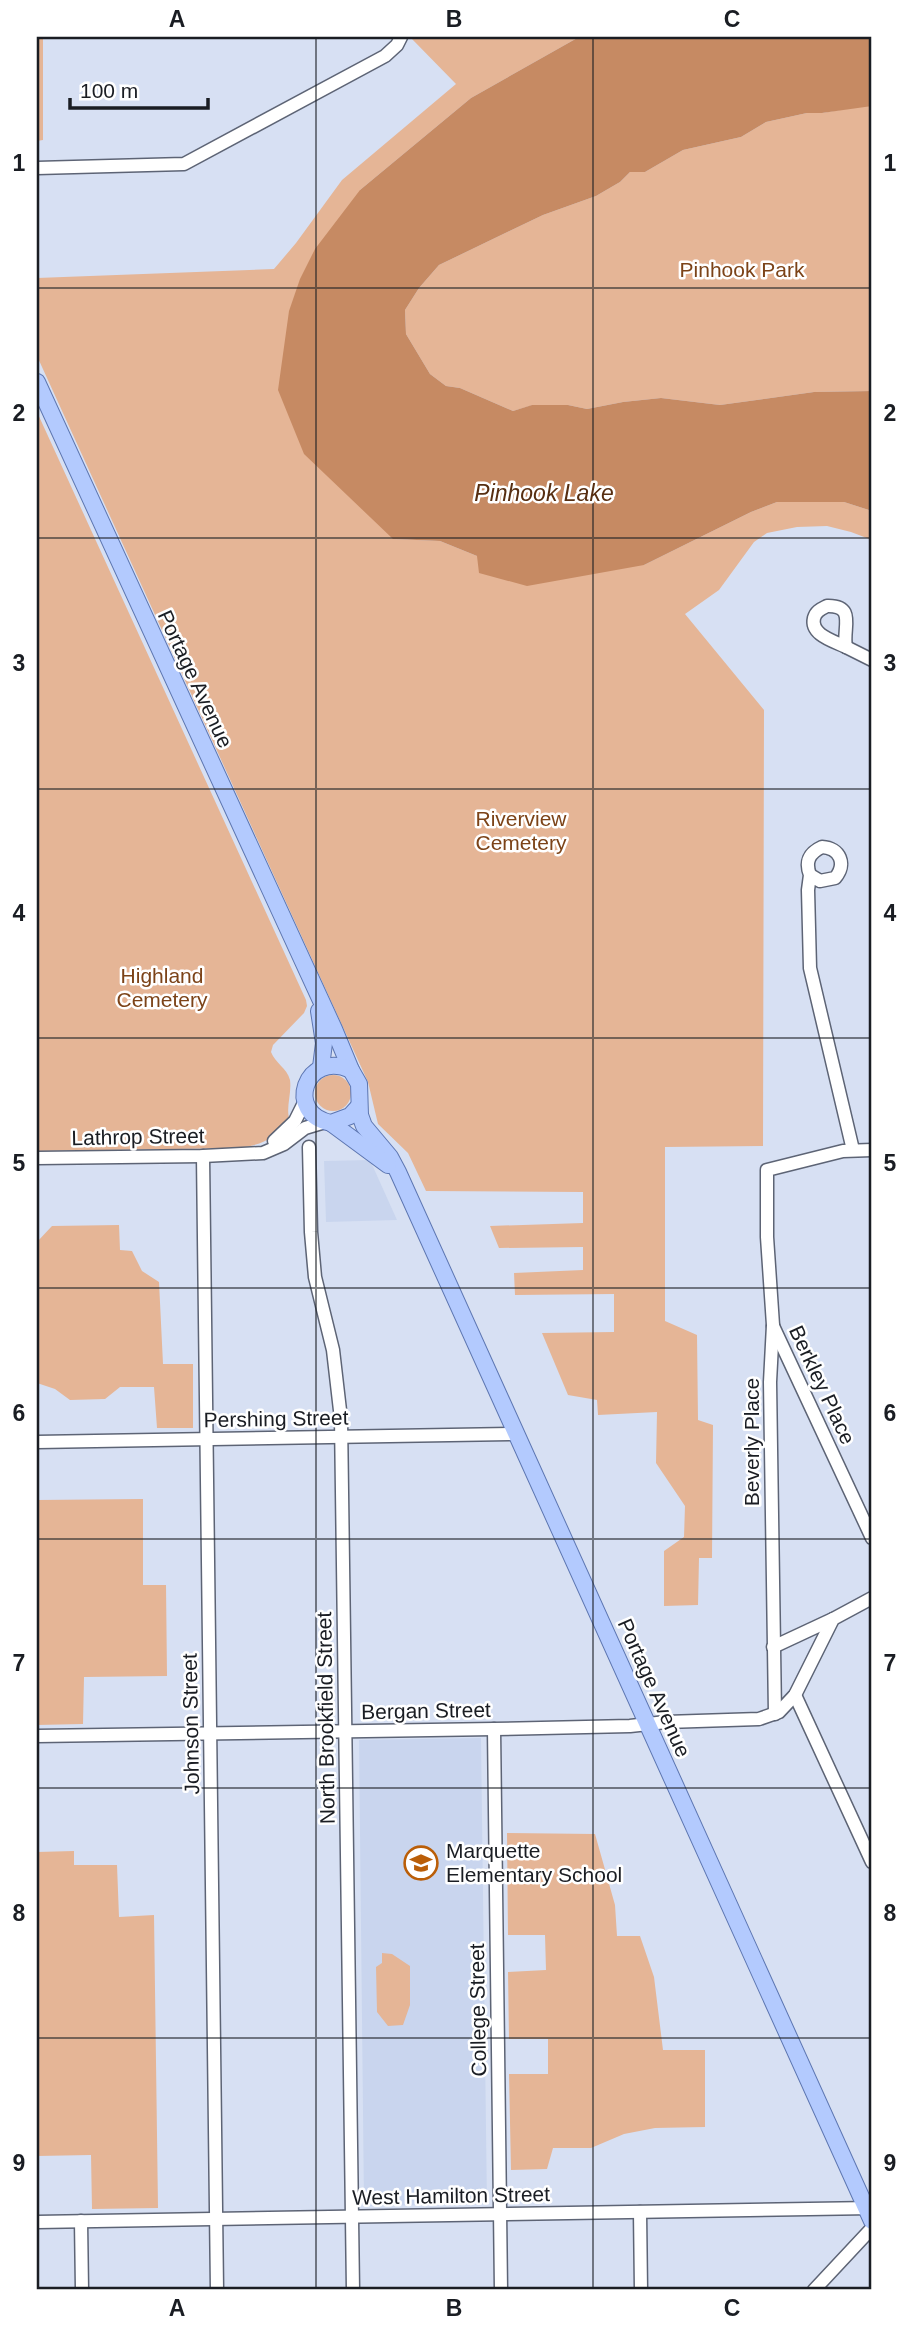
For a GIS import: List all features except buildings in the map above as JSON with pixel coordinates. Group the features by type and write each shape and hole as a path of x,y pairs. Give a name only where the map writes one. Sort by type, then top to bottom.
{"main road":[{"name":"Portage Avenue","path":"37,382 351,1070"},
{"name":"Portage Avenue","path":"316,994 324,1043 321,1067"},
{"path":"342,1066 351,1070 361,1090 359,1106 350,1116 328,1122 312,1114 305,1101 307,1082 314,1072 321,1067 342,1066"},
{"name":"Portage Avenue","path":"359,1106 364,1126 384,1149 398,1172 870,2213"},
{"name":"Portage Avenue","path":"328,1122 398,1172"}],"street":[{"path":"37,168 184,164 386,55 401,37"},
{"path":"846,646 872,660"},
{"path":"810,875 810,968 853,1150 872,1150"},
{"name":"Lathrop Street","path":"239,1154 260,1149 277,1140 295,1121 305,1101"},
{"name":"Lathrop Street","path":"37,1158 263,1153 284,1144 305,1128 328,1122"},
{"name":"North Brookfield Street","path":"309,1147 313,1264 337,1373 341,1437 353,2290"},
{"name":"Beverly Place","path":"775,1714 770,1395 773,1325 766,1237 767,1170 853,1150"},
{"name":"Johnson Street","path":"202,1156 217,2290"},
{"name":"Berkley Place","path":"773,1325 872,1538"},
{"name":"Pershing Street","path":"37,1442 515,1434"},
{"path":"774,1647 872,1598"},
{"path":"775,1714 795,1695 833,1619"},
{"path":"795,1695 872,1862"},
{"name":"Bergan Street","path":"37,1736 494,1729 759,1719 775,1714"},
{"name":"College Street","path":"494,1729 501,2290"},
{"path":"640,2212 641,2290"},
{"name":"West Hamilton Street","path":"37,2222 640,2212 870,2213"},
{"path":"81,2221 82,2290"},
{"path":"814,2290 872,2228"}],"shaded area":[{"path":"370,1160 397,1220 326,1222 324,1161"},
{"path":"481,1738 487,2204 364,2206 359,1740"}],"green space":[{"path":"37,37 43,37 43,140 37,141"},
{"name":"Riverview Cemetery","path":"412,37 579,37 471,98 360,190 393,539 440,541 477,556 644,565 777,502 844,502 872,511 872,540 827,526 797,527 767,533 754,542 719,590 685,614 764,710 763,1146 665,1147 665,1321 697,1335 698,1420 713,1425 712,1558 699,1558 698,1605 664,1606 664,1551 684,1537 685,1506 656,1463 657,1412 598,1415 597,1400 568,1395 542,1333 614,1332 614,1294 515,1295 514,1273 583,1270 583,1247 499,1248 490,1226 583,1223 583,1192 426,1191 408,1153 378,1124 368,1082 37,356 37,278 274,269 342,180 456,84"},
{"name":"Pinhook Park","path":"872,106 872,391 814,392 720,405 661,398 587,409 568,405 533,405 513,411 460,388 446,386 430,374 406,334 405,310 439,265 543,215 596,196 620,182 630,172 645,172 683,150 741,137 766,122 807,113"},
{"name":"Highland Cemetery","path":"37,412 306,1000 304,1013 273,1045 271,1052 290,1080 290,1121 273,1136 256,1144 240,1148 37,1151"},
{"path":"333,1075 345,1081 351,1093 345,1105 333,1111 321,1105 315,1093 321,1081"},
{"path":"119,1225 120,1250 132,1251 142,1271 159,1282 163,1364 193,1364 193,1428 157,1428 154,1387 120,1387 105,1399 70,1400 55,1389 37,1383 37,1242 52,1226"},
{"path":"143,1499 143,1585 166,1585 167,1676 84,1677 83,1724 37,1725 37,1500"},
{"path":"507,1833 595,1834 615,1905 617,1936 640,1936 654,1977 663,2050 705,2050 705,2127 655,2128 624,2134 591,2148 553,2148 547,2169 511,2170 509,2074 548,2074 548,2039 509,2039 508,1972 546,1970 545,1935 508,1935"},
{"path":"74,1851 74,1865 117,1865 119,1917 154,1915 158,2208 92,2209 91,2155 37,2156 37,1852"},
{"path":"382,1953 392,1954 410,1966 410,2005 403,2025 388,2026 377,2012 376,1967 382,1963"}],"water":[{"name":"Pinhook Lake","path":"579,37 872,37 872,106 807,113 766,122 741,137 683,150 645,172 630,172 620,182 596,196 543,215 439,265 405,310 406,334 430,374 446,386 460,388 513,411 532,405 568,405 587,409 661,398 720,405 814,392 872,391 872,511 844,502 777,502 644,565 527,586 479,573 477,556 440,541 393,539 304,454 278,390 289,311 300,279 315,249 360,190 471,98"}],"place":[{"name":"Marquette Elementary School","path":"421,1863"}]}
